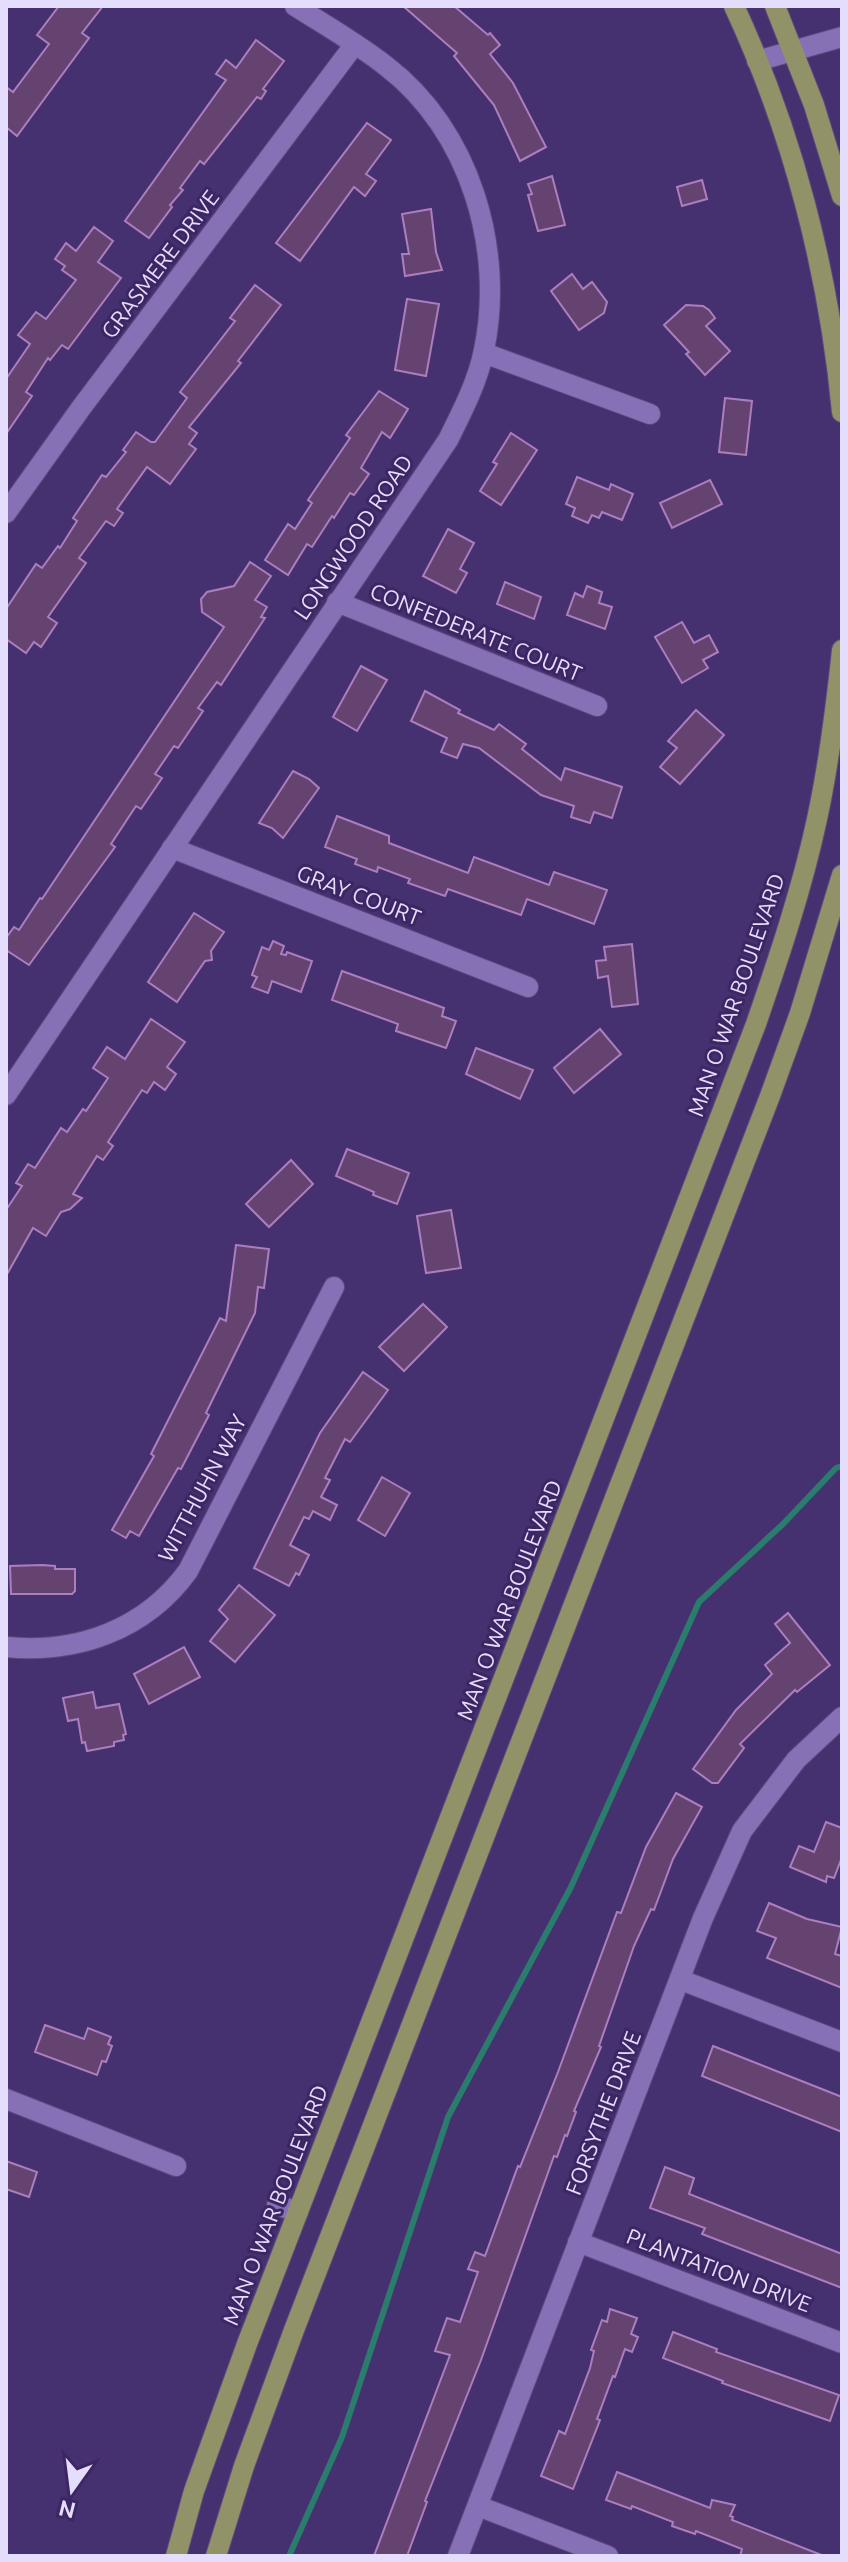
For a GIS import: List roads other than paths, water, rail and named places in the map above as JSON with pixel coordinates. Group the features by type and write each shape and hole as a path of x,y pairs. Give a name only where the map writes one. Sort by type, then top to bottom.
{"main road":[{"path":"734,6 757,61 810,221 829,315 842,412"},
{"path":"775,6 794,50 842,196"},
{"name":"MAN O WAR BOULEVARD","path":"176,2556 210,2447 298,2212 770,985 817,820 832,737 842,650"},
{"path":"216,2556 244,2466 294,2330 770,1096 800,1013 842,875"}],"street":[{"name":"LONGWOOD ROAD","path":"6,1095 448,440 466,403 484,353 490,311 488,252 473,187 459,156 416,94 388,67 295,6"},
{"path":"757,61 842,37"},
{"name":"GRASMERE DRIVE","path":"6,513 81,408 355,44"},
{"path":"484,353 650,414"},
{"name":"CONFEDERATE COURT","path":"337,602 597,706"},
{"name":"GRAY COURT","path":"172,848 528,987"},
{"name":"WITTHUHN WAY","path":"6,1647 62,1647 92,1640 140,1619 178,1584 188,1571 334,1287"},
{"name":"FORSYTHE DRIVE","path":"458,2556 703,1918 742,1831 796,1760 842,1717"},
{"path":"681,1980 842,2042"},
{"path":"6,2099 176,2166"},
{"path":"277,2205 298,2212"},
{"name":"PLANTATION DRIVE","path":"578,2242 842,2343"},
{"path":"478,2506 608,2556"}],"waterway":[{"path":"289,2556 342,2437 448,2117 571,1887 699,1602 784,1523 836,1468 842,1466"}]}
